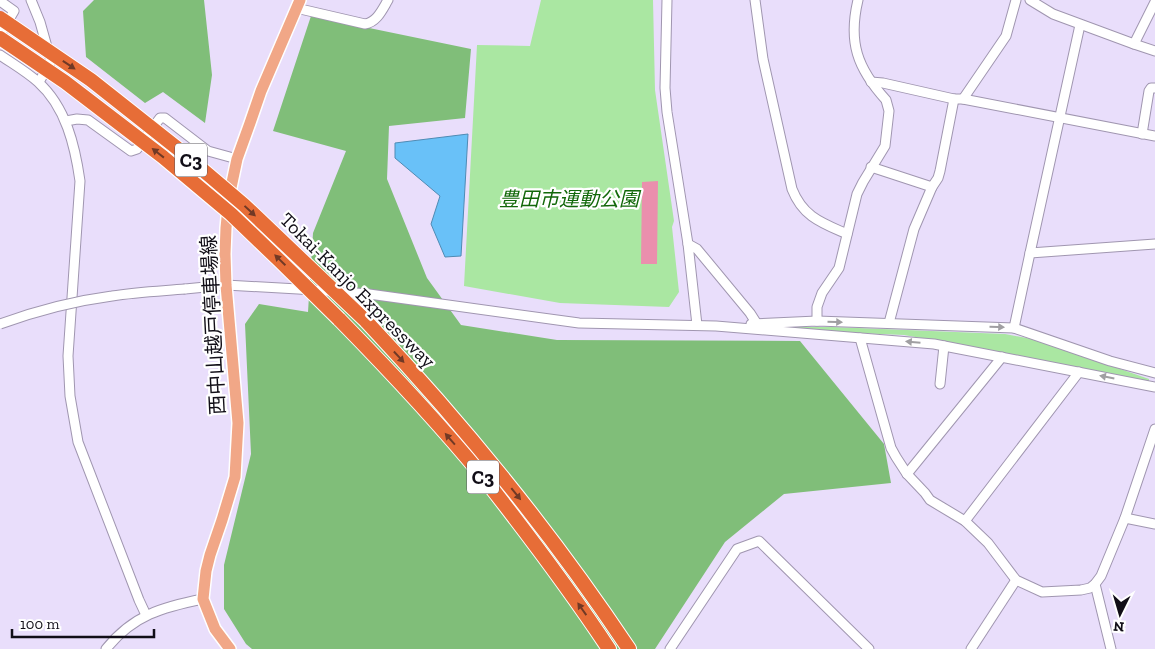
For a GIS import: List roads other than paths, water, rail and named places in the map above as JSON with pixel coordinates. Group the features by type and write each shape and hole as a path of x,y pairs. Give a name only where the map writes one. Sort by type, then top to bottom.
{"highway":[{"name":"Tokai-Kanjo Expressway","path":"0,18 99,86 178,148 244,205 366,322 451,415 521,500 601,607 629,649"},
{"name":"Tokai-Kanjo Expressway","path":"0,37 65,82 163,157 231,214 340,319 388,369 482,476 575,599 609,649"}],"main road":[{"name":"西中山越戸停車場線","path":"230,649 215,629 203,599 210,555 235,477 238,423 226,285 226,228 229,197 237,159 262,91 298,4"}],"street":[{"path":"31,0 40,22 51,61 39,82"},
{"path":"298,4 365,24 375,20 388,0"},
{"path":"667,0 665,88 698,325"},
{"path":"755,0 763,59 795,196 813,218 820,223 847,234"},
{"path":"817,321 817,307 822,293 839,268 857,194 871,167 885,146 889,112 886,100 871,82 859,62 854,39 858,0"},
{"path":"963,99 1006,36 1016,0"},
{"path":"1030,0 1053,14 1155,51"},
{"path":"0,1 14,11 0,37"},
{"path":"1134,44 1155,2"},
{"path":"1014,328 1080,25"},
{"path":"0,54 39,82 52,98 66,121 77,159 80,181 68,356 70,396 78,442 146,615"},
{"path":"871,82 1155,136"},
{"path":"1142,134 1149,91 1155,88"},
{"path":"889,323 912,235 932,187 938,178 954,99"},
{"path":"66,121 88,120 130,151 136,149 160,118 165,118 208,152 237,159"},
{"path":"871,167 932,187"},
{"path":"688,244 697,249 757,324"},
{"path":"1030,252 1155,244"},
{"path":"0,324 28,314 114,295 226,285 369,294 579,323 716,326 934,344 1155,387"},
{"path":"716,326 817,321 1014,328 1110,361 1155,373"},
{"path":"860,338 891,448 908,474 930,500 965,521 988,543 1016,580 1042,592 1081,590 1096,584 1125,518 1155,429"},
{"path":"940,384 944,346"},
{"path":"908,474 1002,357"},
{"path":"965,521 1079,372"},
{"path":"1125,518 1155,524"},
{"path":"670,649 737,549 759,541 869,649"},
{"path":"971,649 1016,580"},
{"path":"1096,584 1110,649"},
{"path":"106,649 128,626 146,615 173,605 203,599"}],"water":[{"path":"468,134 461,256 445,257 431,224 440,196 395,158 395,143"}],"park label":[{"name":"豊田市運動公園","path":"569,199"}]}
